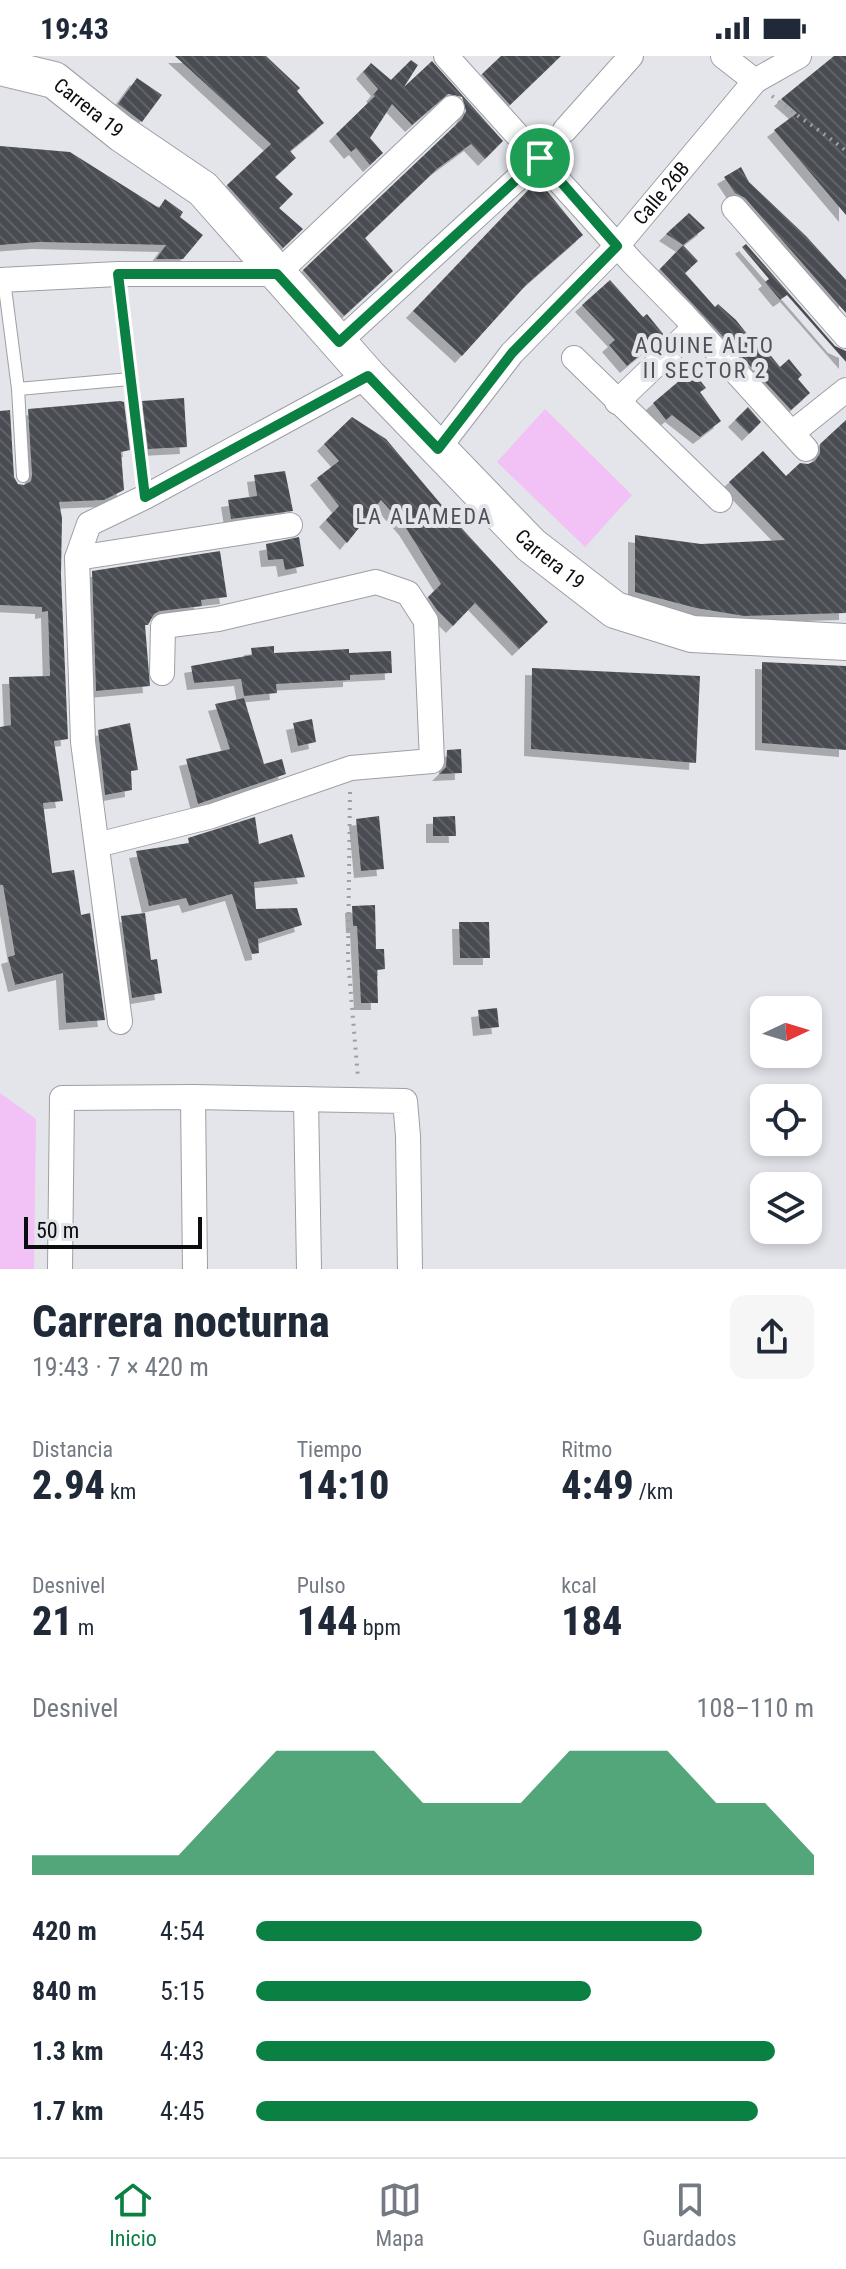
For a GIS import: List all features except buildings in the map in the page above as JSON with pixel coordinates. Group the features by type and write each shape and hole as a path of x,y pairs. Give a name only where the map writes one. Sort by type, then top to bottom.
{"street":[{"path":"446,56 799,441 846,390"},
{"path":"565,130 631,56"},
{"path":"723,56 755,81"},
{"name":"Calle 26B","path":"438,449 512,353 617,246 755,81 799,56"},
{"name":"Carrera 19","path":"0,67 54,80 122,134 203,189 368,376 531,545 615,610 692,634 846,642"},
{"path":"2,280 118,274 277,274 452,108"},
{"path":"339,342 540,158"},
{"path":"734,208 846,336"},
{"path":"617,402 695,327"},
{"path":"574,358 720,500"},
{"path":"120,1022 83,742 77,558 89,524 368,376"},
{"path":"77,558 290,525"},
{"path":"97,845 212,816 351,768 432,761 426,621 408,593 376,582 218,619 163,626 162,673"},
{"path":"60,1269 62,1098 193,1097 405,1101 410,1269"},
{"path":"193,1097 195,1269"},
{"path":"306,1099 309,1269"}],"lane":[{"path":"118,274 145,497"},
{"path":"2,280 18,389 23,476"},
{"path":"18,389 130,379"}],"path":[{"path":"755,81 796,116 846,151"},
{"path":"351,768 348,959 360,1101"}],"shaded area":[{"path":"545,409 632,495 585,547 497,462"},
{"path":"0,1093 36,1119 34,1269 0,1269"}],"district":[{"name":"AQUINE ALTO II SECTOR 2","path":"705,358"},
{"name":"LA ALAMEDA","path":"424,516"}],"route":[{"path":"540,158 617,246 512,353 438,449 368,376 145,497 118,274 277,274 339,342 540,158"}]}
